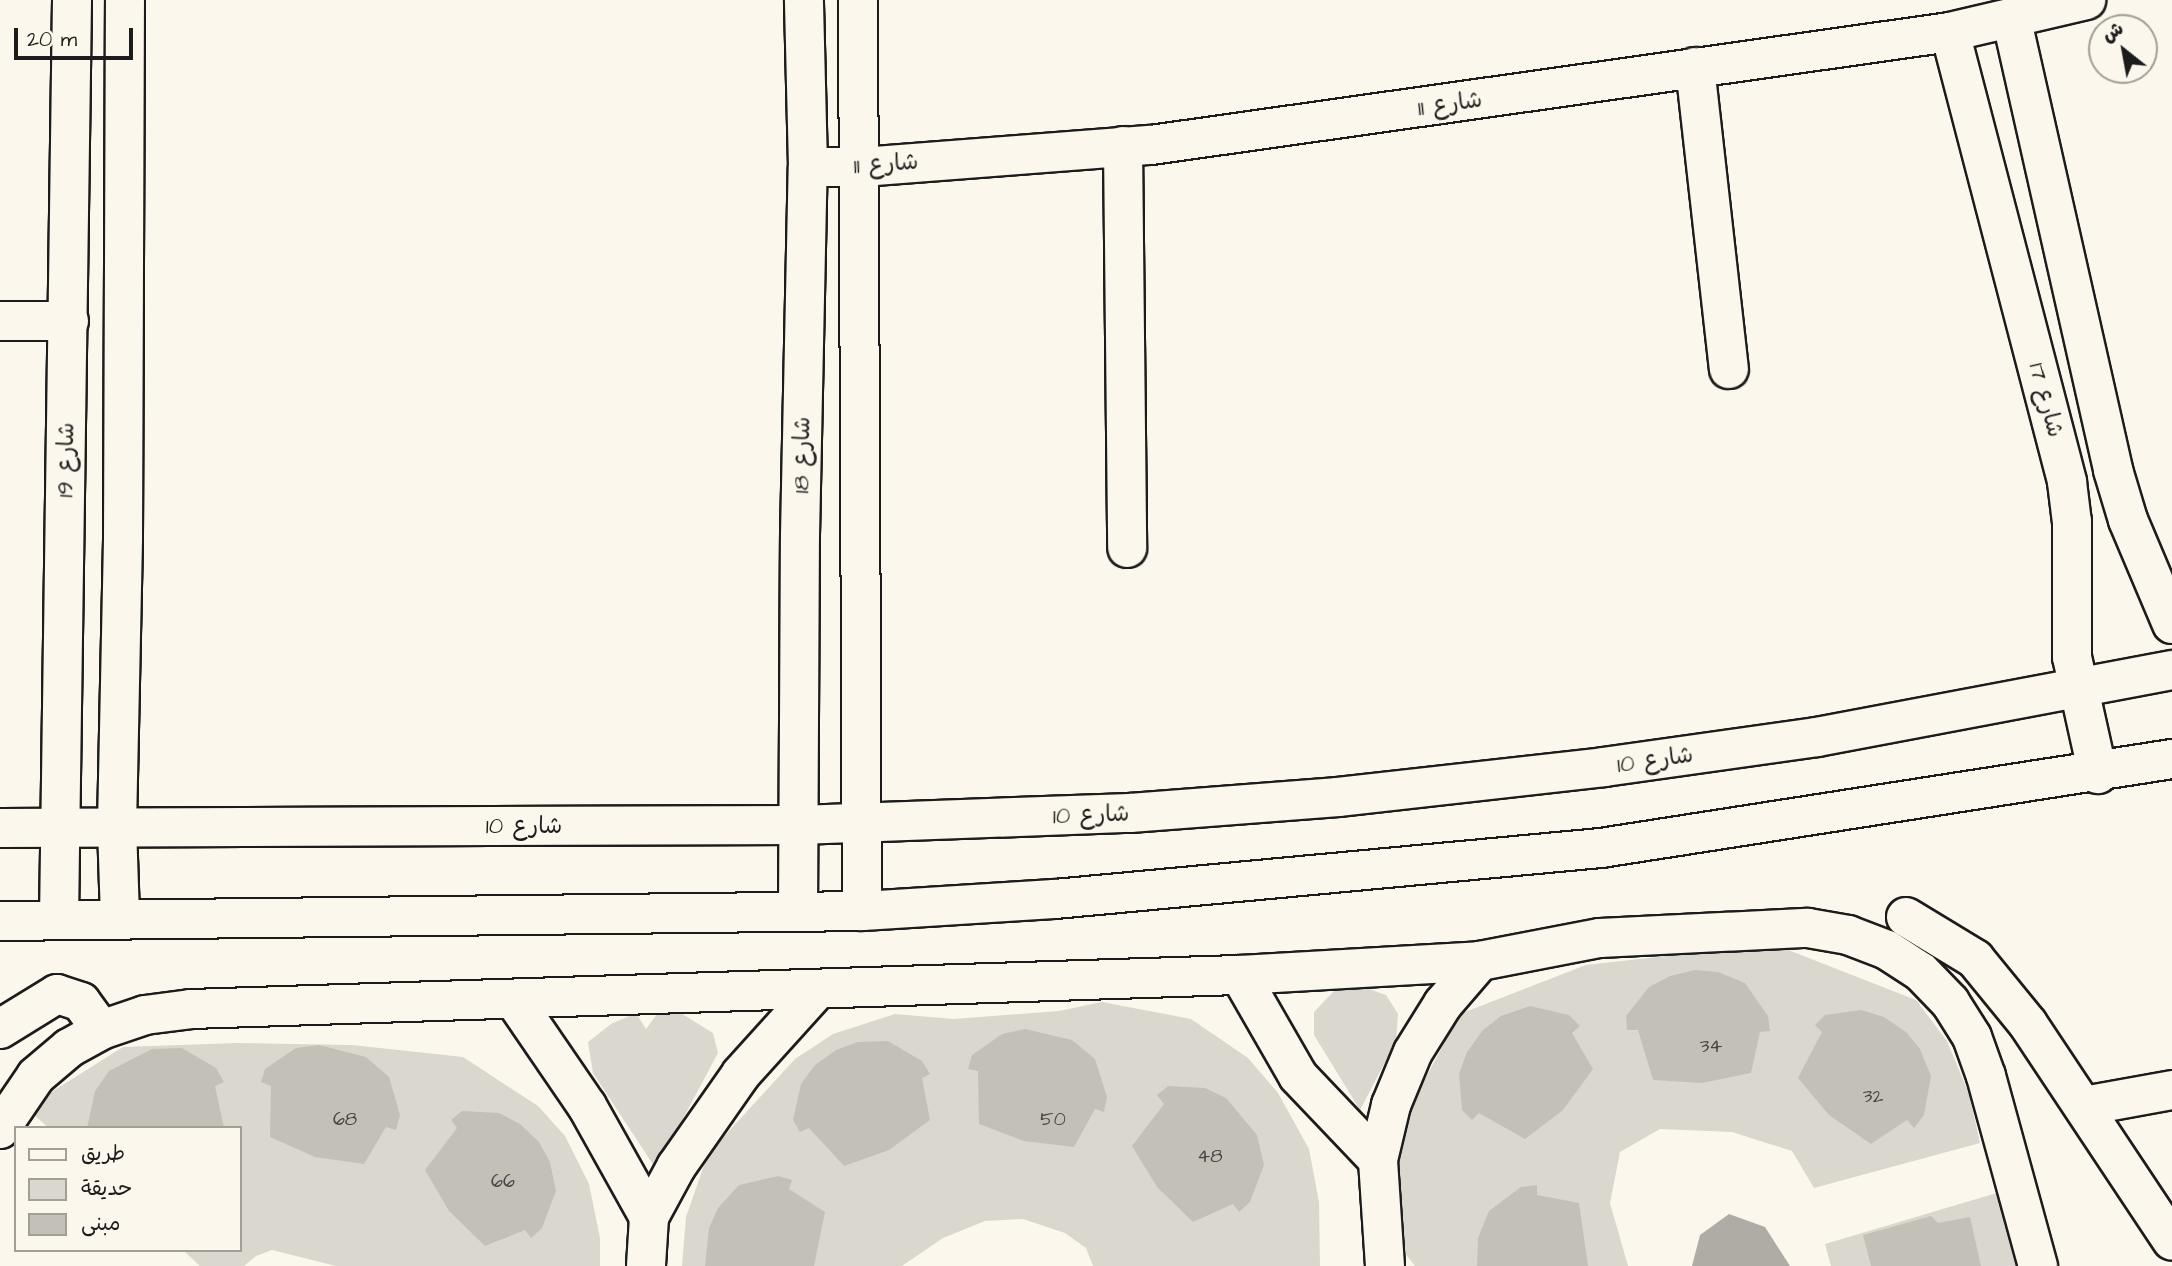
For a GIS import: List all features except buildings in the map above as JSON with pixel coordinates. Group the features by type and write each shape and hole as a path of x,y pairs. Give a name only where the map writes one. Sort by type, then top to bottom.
{"street":[{"name":"شارع 19","path":"59,920 72,0"},
{"path":"120,917 117,827 123,538 125,0"},
{"name":"شارع 18","path":"798,911 808,167 804,0"},
{"path":"858,0 862,167 860,824 863,911"},
{"name":"شارع 11","path":"808,167 862,167 1123,146 1950,32 2012,21 2086,0"},
{"path":"2012,21 2113,470 2132,530 2172,624"},
{"name":"شارع 17","path":"1950,32 2067,482 2072,521 2070,630 2079,691 2098,774"},
{"path":"1695,68 1729,369"},
{"path":"1123,146 1127,548"},
{"path":"0,321 69,321"},
{"name":"شارع 10","path":"0,828 799,825 1130,813 1338,797 1817,737 2079,691 2172,670"},
{"path":"0,921 120,917 863,911 1307,878 1601,848 2098,774 2172,759"},
{"path":"1906,917 1975,959 2028,1024 2084,1106 2156,1186 2172,1241"},
{"path":"0,1129 36,1076 101,1030 145,1015 191,1009 515,1001 1240,975 1480,961 1600,938 1781,929 1848,934 1887,950 1922,972 1950,1002 1972,1037 2038,1266"},
{"path":"1385,1266 1378,1160 1391,1105 1413,1052 1443,1004 1480,961"},
{"path":"1240,975 1298,1076 1378,1160"},
{"path":"646,1266 649,1217 707,1119 741,1074 817,990"},
{"path":"0,1029 57,994 81,1002 101,1030"},
{"path":"515,1001 587,1106 649,1217"},
{"path":"2084,1106 2172,1090"}],"green space":[{"path":"1773,944 1916,1000 1947,1041 1969,1094 1980,1143 1814,1188 1792,1151 1732,1132 1660,1129 1620,1152 1610,1203 1628,1266 1415,1266 1398,1244 1389,1183 1403,1120 1460,1014 1586,965"},
{"path":"1366,988 1386,995 1398,1014 1396,1041 1360,1110 1314,1035 1314,1012 1334,991"},
{"path":"1102,1002 1191,1019 1248,1058 1278,1093 1309,1149 1319,1202 1320,1266 1093,1266 1086,1248 1065,1233 1023,1219 985,1221 943,1238 902,1266 682,1266 686,1217 708,1154 795,1059 833,1034 895,1014 954,1019 1059,1011"},
{"path":"679,1012 713,1033 718,1053 656,1169 593,1073 588,1042 611,1024 636,1013 646,1029 657,1014"},
{"path":"237,1043 352,1045 463,1057 538,1106 565,1136 589,1184 600,1238 600,1266 336,1266 272,1250 256,1256 244,1266 200,1266 185,1252 242,1252 242,1126 47,1126 26,1108 123,1047"},
{"path":"2000,1192 2021,1266 1831,1266 1825,1244"}],"shaded area":[{"path":"1729,1214 1765,1227 1790,1266 1692,1266 1700,1235"}]}
